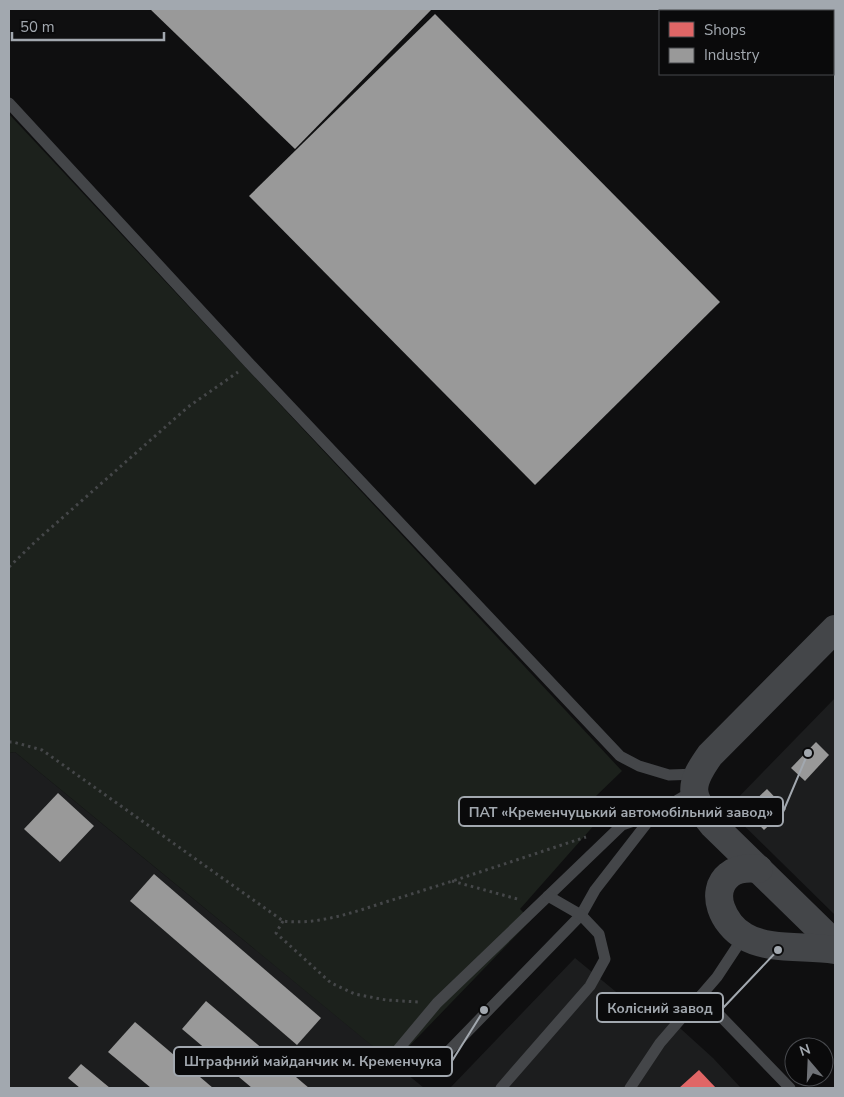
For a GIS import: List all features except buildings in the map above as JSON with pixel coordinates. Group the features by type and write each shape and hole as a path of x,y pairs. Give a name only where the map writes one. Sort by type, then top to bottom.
{"street":[{"path":"835,629 710,755 695,782 699,808 835,944"},
{"path":"729,840 720,891 720,904 729,924 744,936 765,944 835,950"},
{"path":"720,891 730,874 738,870 759,869"}],"lane":[{"path":"9,102 249,363 620,756 639,766 695,782"},
{"path":"436,1064 581,915 595,890 654,814 695,782"},
{"path":"396,1052 437,1003 622,825 654,814"},
{"path":"501,1088 590,986 605,959 599,934 581,915 548,896"},
{"path":"630,1088 660,1043 717,977 744,936"},
{"path":"701,996 790,1088"}],"path":[{"path":"9,567 188,406 229,380 249,363"},
{"path":"9,742 42,750 284,921 298,923 334,917 452,881 622,825"},
{"path":"452,881 539,905"},
{"path":"284,921 276,933 331,983 355,994 386,1000 437,1003"}],"shaded area":[{"path":"9,114 622,771 596,796 604,814 520,909 531,920 393,1063 15,752 9,753"},
{"path":"835,698 835,915 727,809"},
{"path":"15,752 424,1088 9,1088 9,753"},
{"path":"575,958 638,1010 649,1000 713,1058 741,1088 450,1088"}],"place":[{"name":"ПАТ «Кременчуцький автомобiльний завод»","path":"808,753"},
{"name":"Колісний завод","path":"778,950"},
{"name":"Штрафний майданчик м. Кременчука","path":"484,1010"}]}
